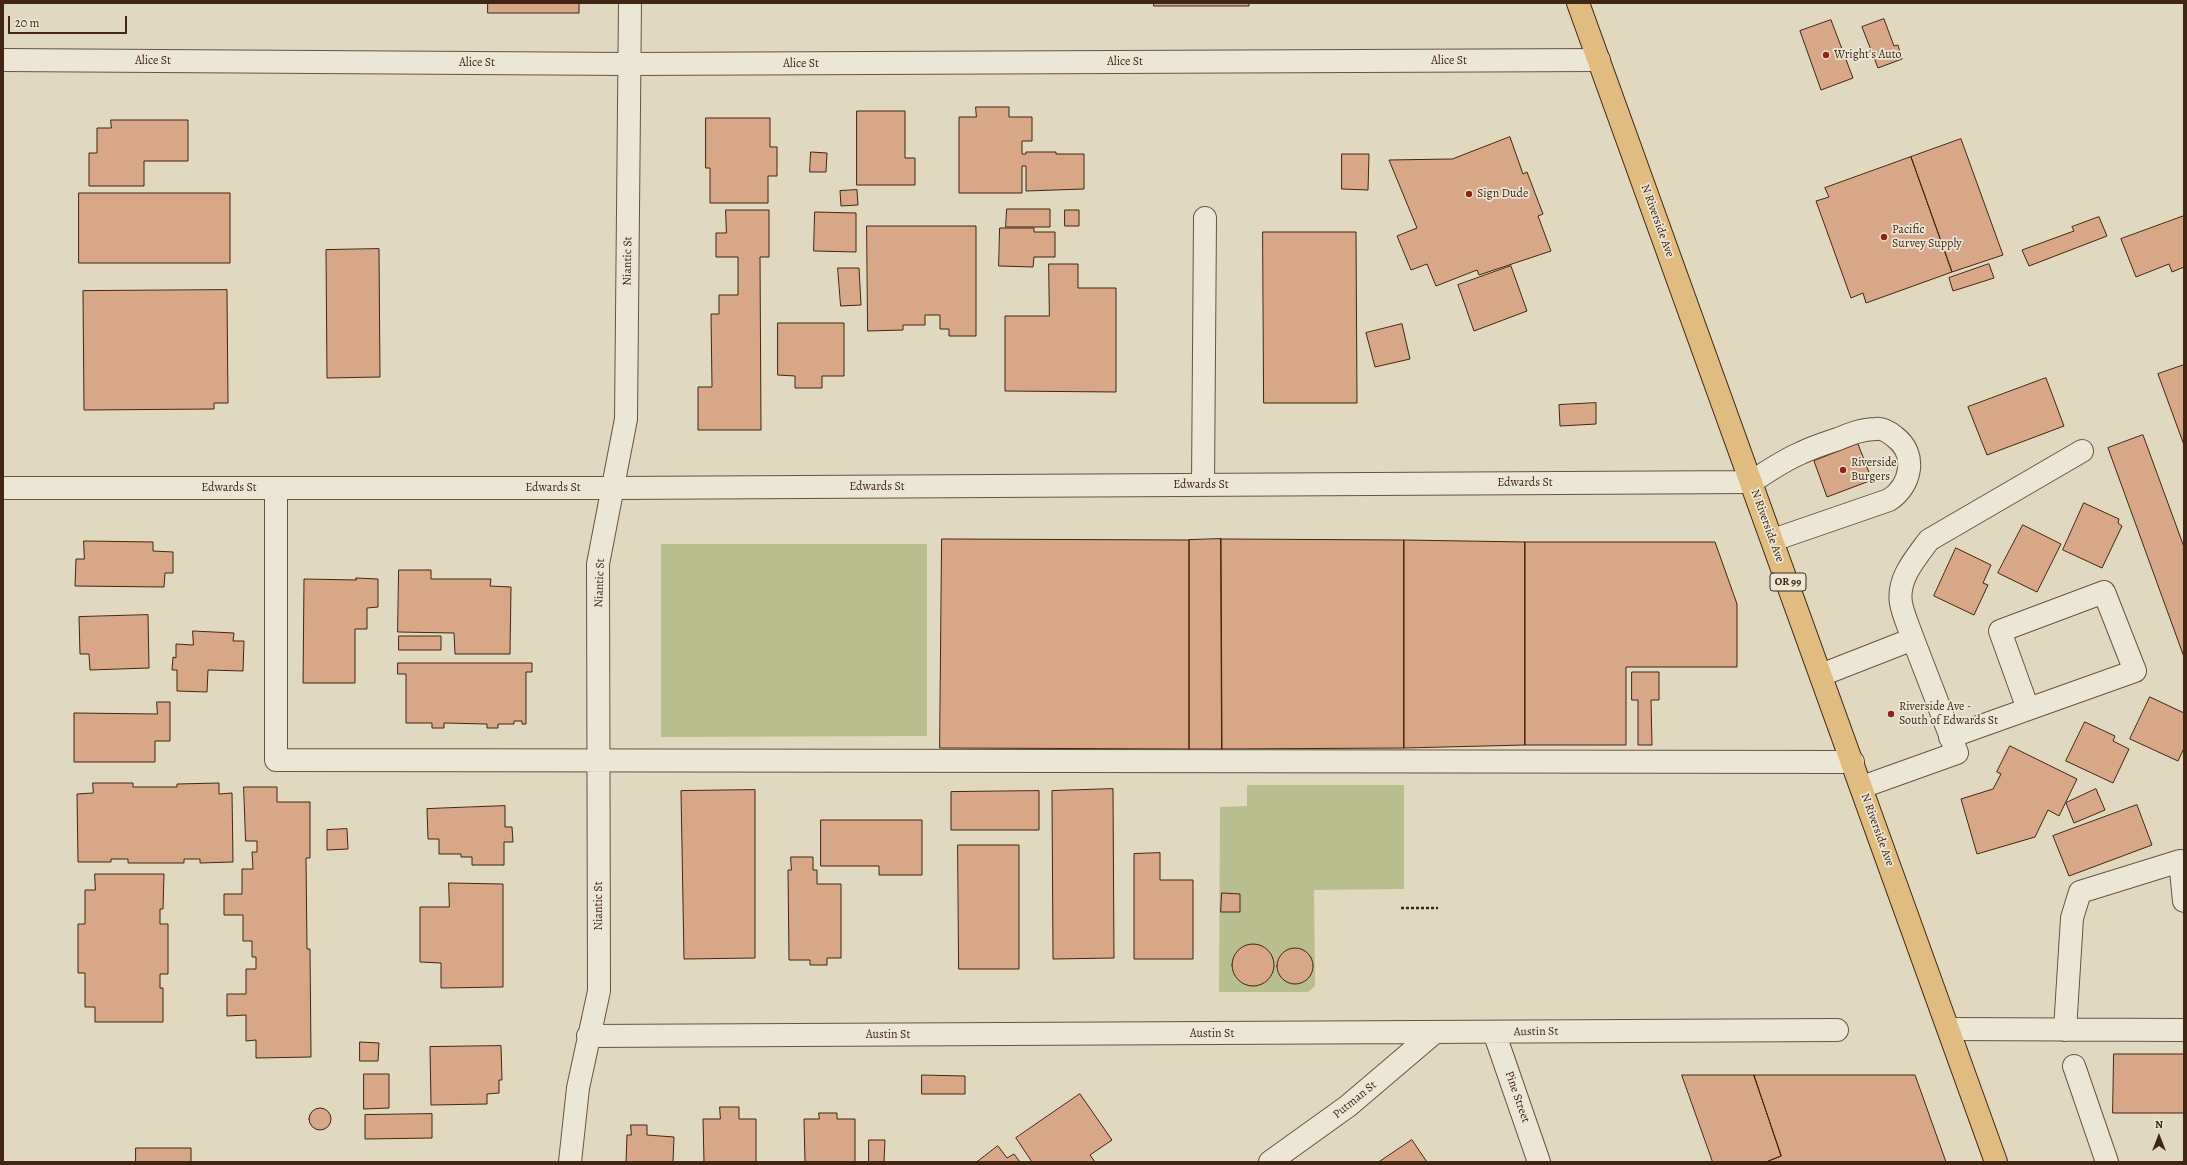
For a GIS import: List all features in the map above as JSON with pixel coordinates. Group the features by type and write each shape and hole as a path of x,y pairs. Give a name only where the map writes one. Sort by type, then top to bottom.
{"main road":[{"name":"N Riverside Ave","path":"1578,3 1773,540 1996,1162"}],"street":[{"name":"Niantic St","path":"570,1162 578,1088 588,1036 599,991 598,564 614,488 626,419 630,3"},
{"name":"Alice St","path":"3,60 629,64 1598,60"},
{"path":"1203,485 1205,218"},
{"path":"1751,482 1800,453 1863,430 1878,428 1887,431 1900,440 1907,452 1909,467 1907,480 1899,494 1889,500 1773,540"},
{"path":"1862,787 1957,753 1901,604 1901,586 1912,562 1929,540 2082,451"},
{"name":"Edwards St","path":"3,488 614,488 1751,482"},
{"path":"276,488 276,760 1853,762"},
{"path":"1950,737 2135,671 2104,592 2000,631 2028,709"},
{"path":"1821,675 1913,639"},
{"path":"2065,1030 2072,918 2080,892 2180,861 2184,901"},
{"path":"1949,1029 2184,1030"},
{"name":"Austin St","path":"588,1036 1837,1030"},
{"name":"Putman St","path":"1270,1162 1348,1106 1435,1032"},
{"name":"Pine Street","path":"1494,1032 1539,1162"},
{"path":"2074,1066 2107,1162"}],"path":[{"path":"1401,908 1438,908"}],"green space":[{"path":"661,544 927,544 927,736 661,737"},
{"path":"1247,785 1404,785 1404,889 1314,890 1315,986 1308,992 1219,992 1220,807 1247,806"}],"building":[{"path":"488,3 579,3 579,13 488,13"},
{"path":"1154,3 1249,3 1249,6 1154,6"},
{"path":"1884,19 1894,46 1898,45 1902,59 1878,68 1862,27"},
{"name":"Wright's Auto","path":"1831,20 1853,78 1821,90 1800,31"},
{"path":"976,107 1009,107 1009,117 1032,117 1032,141 1022,141 1022,154 1026,154 1026,152 1056,152 1056,154 1084,154 1084,189 1026,191 1026,166 1022,166 1022,193 959,193 959,117 976,117"},
{"path":"857,111 905,111 905,158 915,158 915,185 857,185"},
{"path":"706,118 770,118 770,147 777,147 777,176 768,176 768,203 710,203 710,168 706,168"},
{"path":"111,120 188,120 188,161 144,161 144,186 89,186 89,153 97,153 97,128 111,128"},
{"name":"Sign Dude","path":"1510,137 1523,174 1527,172 1543,214 1538,216 1551,251 1479,275 1477,270 1436,286 1427,264 1411,270 1397,236 1417,228 1389,160 1452,159"},
{"path":"1961,139 2003,255 1952,272 1911,157"},
{"path":"811,152 827,153 826,172 810,172"},
{"path":"1342,154 1369,154 1368,190 1342,189"},
{"name":"Pacific Survey Supply","path":"1911,157 1952,272 1866,303 1863,293 1851,298 1816,201 1829,197 1825,188"},
{"path":"857,190 858,205 841,206 840,191"},
{"path":"79,193 230,193 230,263 79,263"},
{"path":"1007,209 1050,209 1050,227 1006,227"},
{"path":"726,210 769,210 769,257 760,257 761,430 698,430 698,387 712,387 711,314 719,314 719,295 738,295 738,257 716,257 716,233 726,233"},
{"path":"1065,210 1079,210 1079,226 1065,226"},
{"path":"815,212 856,213 856,252 814,251"},
{"path":"2184,216 2184,267 2172,272 2169,264 2136,277 2121,239"},
{"path":"2099,217 2107,236 2029,266 2022,250 2074,231 2072,227"},
{"path":"867,226 976,226 976,336 949,336 949,329 940,329 940,315 925,315 925,325 903,325 903,330 868,331"},
{"path":"1000,228 1034,228 1034,232 1055,232 1055,257 1034,257 1033,267 999,266"},
{"path":"1263,232 1356,232 1357,403 1264,403"},
{"path":"379,249 380,377 327,378 326,250"},
{"path":"1049,264 1078,264 1078,288 1116,288 1116,392 1005,391 1005,316 1049,316"},
{"path":"1989,264 1994,278 1953,291 1949,278"},
{"path":"1511,266 1527,311 1474,331 1458,285"},
{"path":"838,268 859,268 861,305 841,306"},
{"path":"227,290 228,403 214,403 214,409 84,410 83,291"},
{"path":"778,323 844,323 844,376 822,376 822,388 795,388 795,376 778,375"},
{"path":"1402,324 1410,359 1375,367 1366,333"},
{"path":"2184,365 2184,445 2158,374"},
{"path":"2046,378 2064,426 1987,455 1968,407"},
{"path":"1596,403 1596,424 1560,426 1559,405"},
{"path":"2143,435 2184,547 2184,657 2108,448"},
{"name":"Riverside Burgers","path":"1858,444 1872,480 1827,497 1814,461"},
{"path":"2084,503 2119,519 2118,523 2122,526 2102,568 2063,550"},
{"path":"2023,525 2061,544 2037,592 1998,573"},
{"path":"942,539 1189,540 1189,749 940,748"},
{"path":"1221,539 1404,540 1404,748 1222,749"},
{"path":"1221,539 1222,749 1189,749 1189,540"},
{"path":"1404,540 1525,542 1525,745 1404,748"},
{"path":"84,541 153,542 153,551 173,552 173,573 165,573 164,587 75,586 76,559 84,559"},
{"path":"1525,542 1715,542 1737,604 1737,667 1626,667 1626,745 1525,745"},
{"path":"1956,548 1991,565 1983,583 1988,585 1974,615 1934,596"},
{"path":"399,570 431,570 431,579 491,579 490,586 511,587 510,654 455,654 454,633 398,632"},
{"path":"356,578 378,579 378,607 367,608 367,629 355,629 355,683 303,683 304,579 356,580"},
{"path":"148,615 149,668 90,670 89,654 80,654 79,617"},
{"path":"193,631 234,633 233,641 244,641 243,671 208,670 207,692 177,691 177,670 172,670 173,657 176,658 176,644 193,645"},
{"path":"399,636 441,636 441,650 399,650"},
{"path":"398,663 532,663 532,672 526,672 526,724 522,724 522,721 514,721 514,724 498,724 498,728 487,728 487,724 444,723 444,728 432,728 432,723 406,723 406,674 398,674"},
{"path":"1632,672 1659,672 1659,700 1651,700 1652,745 1638,745 1638,700 1632,700"},
{"path":"2150,697 2184,713 2184,748 2178,761 2130,739"},
{"path":"157,702 170,702 170,741 155,741 155,762 74,762 74,713 157,714"},
{"path":"2085,722 2115,736 2113,741 2129,749 2113,783 2066,761"},
{"path":"2010,746 2077,779 2059,816 2048,810 2035,837 1977,854 1961,799 1993,789 2001,774 1997,772"},
{"path":"93,783 133,783 133,787 177,787 177,784 219,783 219,794 232,793 233,862 200,863 200,859 184,859 184,863 128,863 128,859 111,859 111,862 78,862 77,794 93,793"},
{"path":"244,787 277,787 277,802 310,802 310,858 306,858 307,949 310,949 311,1057 256,1058 256,1040 246,1041 246,1015 227,1016 227,994 246,994 246,969 256,969 256,957 252,957 252,941 243,941 243,915 224,915 224,894 242,894 242,869 253,869 252,852 257,852 257,841 246,841"},
{"path":"1113,789 1114,958 1053,959 1052,791"},
{"path":"2096,789 2105,810 2074,823 2066,803"},
{"path":"755,790 755,958 684,959 681,791"},
{"path":"1039,791 1039,830 951,830 951,792"},
{"path":"2137,805 2152,845 2069,876 2053,836"},
{"path":"505,806 505,827 512,827 513,842 504,842 504,865 472,865 472,857 461,857 461,854 439,854 439,839 428,839 427,809"},
{"path":"821,820 922,820 922,875 879,875 879,866 821,866"},
{"path":"347,829 348,849 327,850 327,830"},
{"path":"958,845 1019,845 1019,969 959,969"},
{"path":"1160,853 1160,880 1193,880 1193,959 1134,959 1134,854"},
{"path":"791,857 813,857 813,870 817,870 817,884 841,884 841,958 827,958 827,965 810,965 810,960 789,960 788,870 791,870"},
{"path":"95,874 164,874 163,909 160,909 160,924 168,924 168,974 160,974 160,988 163,988 163,1022 95,1022 95,1007 85,1007 85,973 78,973 78,924 85,924 85,890 95,890"},
{"path":"449,883 503,884 503,987 441,988 441,963 420,962 420,907 449,907"},
{"path":"1222,893 1240,894 1240,912 1221,912"},
{"path":"1249,944 1257,944 1268,950 1274,961 1274,969 1268,980 1257,986 1249,986 1238,980 1232,969 1232,961 1238,950"},
{"path":"1299,948 1308,953 1312,959 1312,973 1308,979 1299,984 1291,984 1282,979 1278,973 1277,962 1282,953 1288,949"},
{"path":"360,1042 379,1043 378,1061 360,1061"},
{"path":"501,1046 502,1080 499,1080 499,1093 487,1094 487,1104 431,1105 430,1047"},
{"path":"2114,1054 2184,1054 2184,1113 2113,1113"},
{"path":"364,1074 389,1074 389,1108 364,1109"},
{"path":"922,1075 965,1076 965,1094 922,1094"},
{"path":"1682,1075 1754,1075 1781,1156 1766,1162 1713,1162"},
{"path":"1754,1075 1915,1075 1946,1162 1766,1162 1781,1156"},
{"path":"1080,1094 1112,1140 1090,1155 1095,1162 1032,1162 1016,1138"},
{"path":"720,1107 739,1107 739,1119 756,1119 756,1162 704,1162 703,1119 720,1119"},
{"path":"320,1108 328,1111 331,1119 328,1127 320,1130 312,1127 309,1119 312,1111"},
{"path":"819,1113 837,1113 837,1119 855,1119 855,1162 805,1162 804,1119 819,1119"},
{"path":"432,1114 432,1138 365,1139 365,1115"},
{"path":"631,1125 647,1125 647,1135 674,1137 673,1162 626,1162 627,1135 631,1135"},
{"path":"869,1140 885,1140 884,1162 869,1162"},
{"path":"1412,1140 1427,1162 1379,1162"},
{"path":"998,1146 1007,1158 1014,1154 1020,1162 977,1162"},
{"path":"136,1148 191,1148 191,1162 136,1162"}],"place":[{"name":"Wright's Auto","path":"1826,55"},
{"name":"Sign Dude","path":"1469,194"},
{"name":"Pacific Survey Supply","path":"1884,237"},
{"name":"Riverside Burgers","path":"1843,470"},
{"name":"Riverside Ave - South of Edwards St","path":"1891,714"}]}
